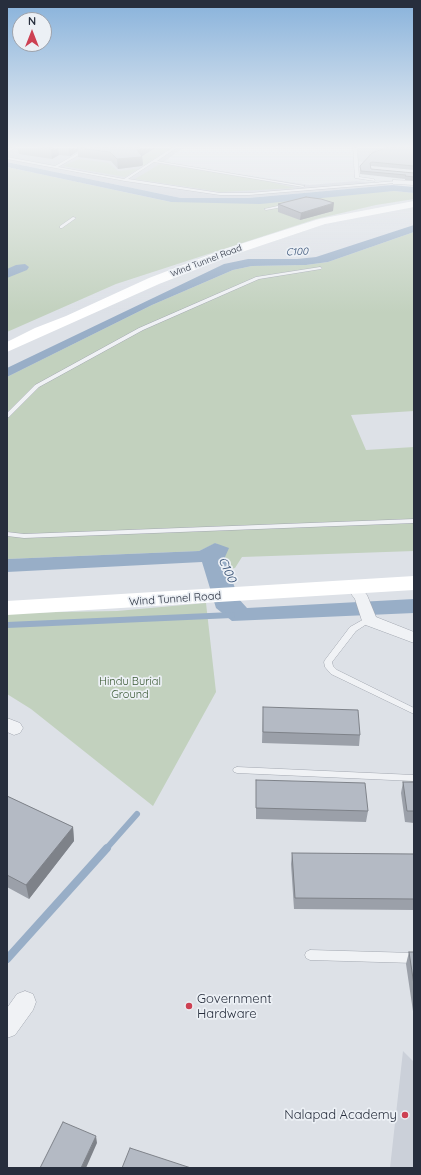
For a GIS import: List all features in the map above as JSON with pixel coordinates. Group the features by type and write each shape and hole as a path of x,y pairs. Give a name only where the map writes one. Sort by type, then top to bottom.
{"street":[{"name":"Wind Tunnel Road","path":"7,348 40,331 71,319 148,284 228,252 323,221 414,204"},
{"name":"Wind Tunnel Road","path":"7,608 246,594 357,593 414,583"},
{"path":"357,593 369,618 414,638"},
{"path":"7,1026 25,1002"}],"lane":[{"path":"266,209 293,204"},
{"path":"61,227 74,218"},
{"path":"7,416 37,386 141,329 258,278 320,268"},
{"path":"7,534 24,536 414,520"},
{"path":"369,618 353,629 328,662 329,667 334,672 414,711"},
{"path":"237,770 414,778"},
{"path":"310,955 414,958"}],"shaded area":[{"name":"Nalapad Academy","path":"403,1051 414,1062 414,1168 390,1168"}],"green space":[{"path":"7,203 390,203 316,219 116,284 7,332"},
{"path":"414,232 414,411 351,415 366,450 414,447 414,551 242,557 235,568 229,569 225,557 216,543 199,551 7,559 7,377 152,305 233,270 252,266 306,265 328,262"},
{"name":"Hindu Burial Ground","path":"206,603 216,692 153,806 31,709 7,694 7,613 117,611"}],"water":[{"path":"208,203 272,203 260,204"},
{"path":"414,225 414,232 328,262 306,265 252,266 233,270 152,305 7,377 7,368 224,264 248,259 297,259 316,257"},
{"path":"25,264 29,267 27,270 7,278 7,269 16,265"},
{"name":"C100","path":"215,543 229,548 225,557 238,598 247,608 414,599 414,613 232,621 216,608 202,562 7,572 7,559 199,551"}],"building":[{"path":"283,203 334,203 301,213 278,204"},
{"path":"263,707 358,710 360,735 263,732"},
{"path":"256,780 365,783 368,811 256,808"},
{"path":"403,782 414,782 414,811 407,811"},
{"path":"7,796 73,827 26,885 7,875"},
{"path":"292,853 414,854 414,899 295,898"},
{"path":"409,952 414,952 414,985"},
{"path":"63,1122 96,1136 81,1168 40,1168"},
{"path":"130,1148 191,1168 122,1168"}],"waterway":[{"path":"7,625 232,615"},
{"path":"106,849 137,814"},
{"path":"7,959 107,848"}],"place":[{"name":"Government Hardware","path":"189,1006"},
{"name":"Nalapad Academy","path":"405,1115"}]}
